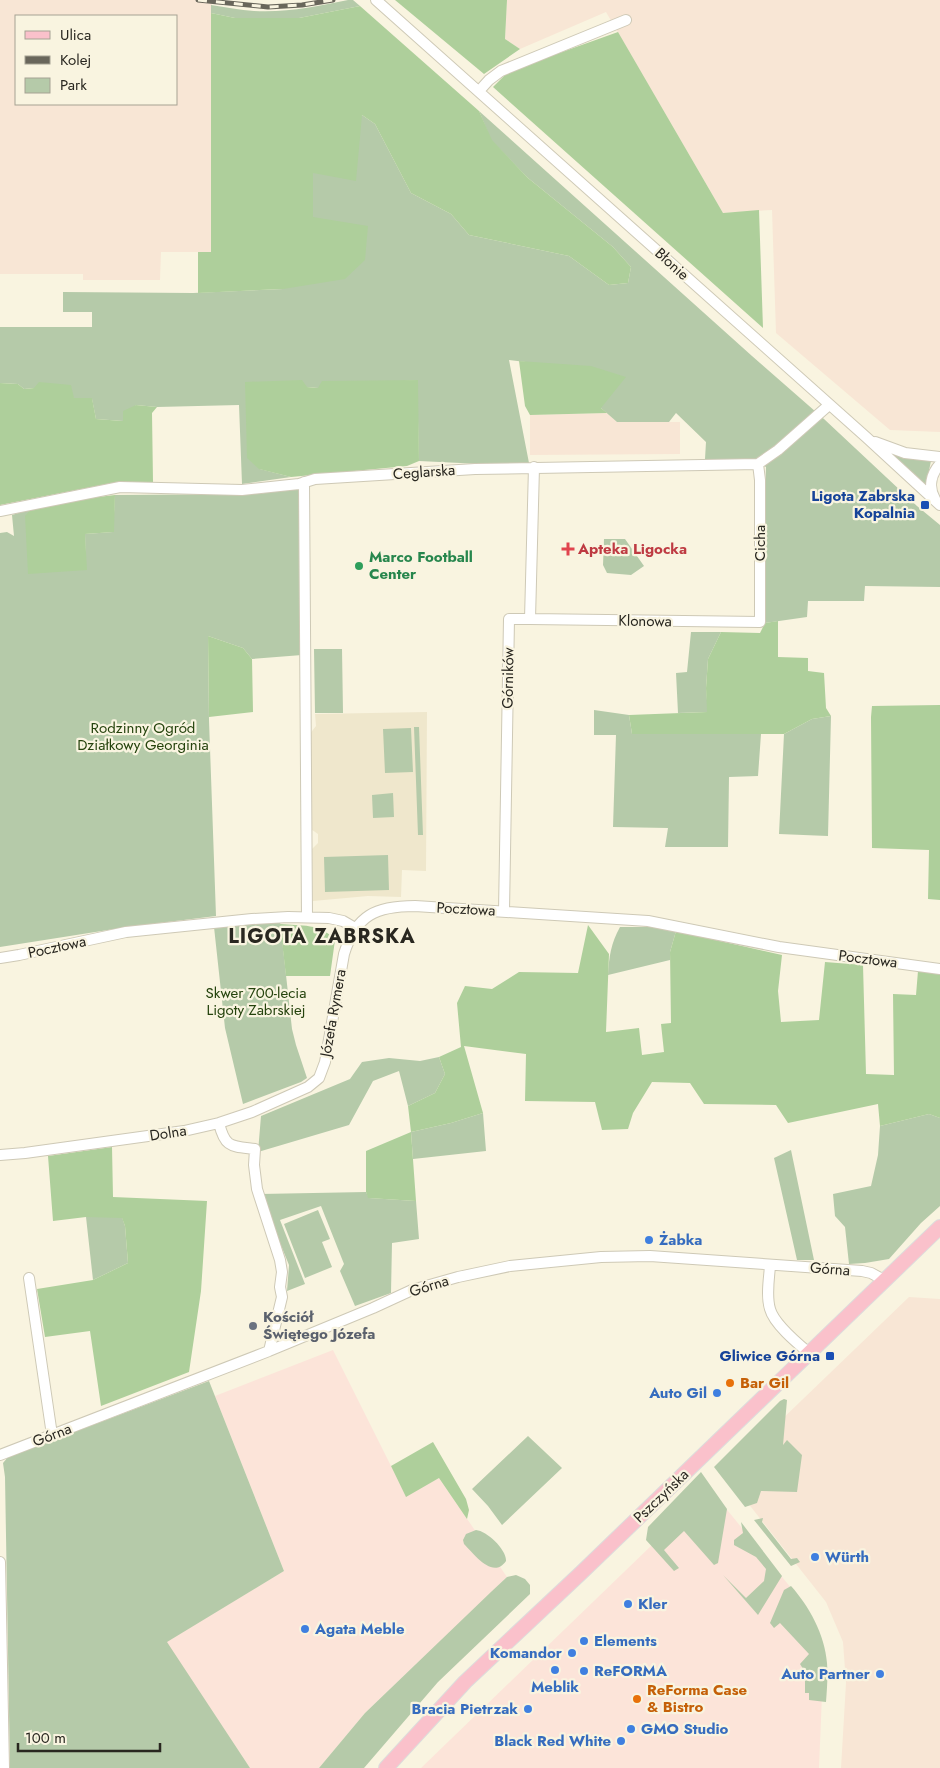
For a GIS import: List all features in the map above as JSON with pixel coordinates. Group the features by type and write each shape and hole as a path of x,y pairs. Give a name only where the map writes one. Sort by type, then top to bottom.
{"main road":[{"name":"Pszczyńska","path":"386,1768 466,1682 940,1227"}],"street":[{"name":"Błonie","path":"376,0 866,437 938,504"},
{"path":"479,91 501,71 626,20"},
{"path":"758,464 765,461 829,405"},
{"name":"Błonie","path":"866,437 897,451 913,455 940,457"},
{"name":"Ceglarska","path":"0,511 120,487 242,490 315,479 475,469 758,464"},
{"name":"Cicha","path":"758,464 760,480 760,622"},
{"path":"938,504 933,496 931,483 935,469 940,464"},
{"path":"530,619 534,467"},
{"path":"304,482 307,917"},
{"name":"Górników","path":"504,911 509,619 530,619"},
{"name":"Klonowa","path":"530,619 760,622"},
{"name":"Pocztowa","path":"0,958 126,932 252,919 307,917 336,919 355,928 373,914 390,907 415,906 648,921 779,947 940,969"},
{"name":"Józefa Rymera","path":"322,1071 344,954 349,936 355,928"},
{"name":"Dolna","path":"0,1155 158,1135 219,1123 252,1112 303,1090 314,1082 322,1071"},
{"path":"219,1123 225,1141 230,1144 255,1149 254,1165 257,1189 281,1266 282,1297 269,1351"},
{"name":"Górna","path":"0,1456 269,1351 412,1290 458,1277 510,1266 601,1257 640,1256 862,1271 871,1273 884,1280"},
{"path":"770,1266 768,1301 772,1316 809,1353"},
{"path":"29,1278 52,1435"},
{"path":"0,1562 4,1768"}],"shaded area":[{"path":"0,0 212,0 211,252 161,252 160,280 83,280 83,274 0,274"},
{"path":"507,0 940,0 940,432 890,430 776,333 772,210 723,213 606,12 520,49 505,39"},
{"path":"607,413 617,422 680,422 680,454 530,455 530,415"},
{"path":"427,712 426,871 402,870 401,897 368,896 313,901 312,849 318,843 318,834 308,827 309,735 316,726 315,714"},
{"path":"909,1297 940,1299 940,1768 841,1768 846,1683 843,1642 826,1602 725,1474"},
{"path":"333,1350 406,1496 439,1478 507,1577 365,1713 319,1768 250,1768 166,1642 284,1571 215,1396"},
{"path":"710,1489 796,1594 823,1670 819,1768 421,1768"}],"green space":[{"path":"353,0 360,6 299,18 235,18 211,13 211,5 249,11 278,11"},
{"path":"395,0 507,0 505,39 520,49 484,74"},
{"path":"360,6 479,111 492,140 528,178 613,247 631,267 628,283 609,285 569,256 469,235 451,214 411,193 375,124 362,115 356,181 313,173 313,217 368,226 365,260 345,279 283,289 198,293 198,252 211,252 211,13 235,18 299,18"},
{"path":"618,32 723,213 759,210 763,328 493,87 509,71"},
{"path":"479,111 940,525 940,587 865,586 864,601 808,601 807,617 765,623 764,533 766,467 753,459 705,459 706,442 676,413 669,422 617,422 601,408 534,363 509,360 529,463 481,464 419,461 417,380 318,388 307,387 260,469 291,477 242,484 239,405 157,407 136,405 123,421 96,419 92,399 74,398 34,388 24,389 18,384 0,383 0,327 92,327 92,312 63,312 63,292 193,293 283,289 313,217 313,173 362,115 375,124 411,193 451,214 469,235 569,256 609,285 628,283 631,267 613,247 528,178 491,140"},
{"path":"519,361 591,366 626,377 601,408 607,413 530,415 525,406"},
{"path":"302,380 307,387 318,388 322,381 418,380 419,461 407,466 291,477 259,469 247,458 245,382"},
{"path":"39,382 71,385 74,398 92,398 96,419 123,421 123,411 136,405 157,407 152,413 153,482 112,483 0,505 0,383 18,384 24,389 34,388"},
{"path":"892,455 931,461 926,485 925,486"},
{"name":"Rodzinny Ogród Działkowy Georginia","path":"300,488 302,655 252,659 243,648 208,636 216,916 127,927 0,947 0,533 7,532 14,536 12,515 31,509 86,570 85,534 113,532 115,495 258,494"},
{"path":"115,495 114,532 85,534 87,570 28,574 25,516 31,509 81,499"},
{"path":"604,539 625,539 644,566 631,575 607,573 603,565"},
{"path":"778,621 778,657 808,658 808,671 824,673 826,708 831,716 812,719 784,734 632,734 629,715 707,712 708,659 721,632 760,633 765,623"},
{"path":"691,632 721,632 708,659 706,688 708,712 678,713 676,673 687,672"},
{"path":"208,636 243,648 252,659 253,712 209,717"},
{"path":"314,649 342,649 343,713 315,713"},
{"path":"940,705 940,900 928,899 929,850 872,848 871,717 872,706"},
{"path":"594,710 629,715 632,734 761,734 758,776 729,777 728,847 665,847 668,828 613,827 616,735 594,735"},
{"path":"831,716 828,836 779,834 784,734 812,719"},
{"path":"414,727 419,727 423,835 418,835"},
{"path":"411,728 413,772 385,773 383,729"},
{"path":"393,793 394,817 373,818 372,795"},
{"path":"388,855 389,890 325,892 324,857"},
{"name":"Skwer 700-lecia Ligoty Zabrskiej","path":"280,921 292,1029 307,1078 243,1104 225,1028 214,927"},
{"path":"280,924 317,928 335,940 330,976 286,976"},
{"path":"588,925 609,954 606,1032 639,1028 642,1055 664,1052 661,1024 671,1023 670,952 676,931 782,955 778,991 781,1022 819,1020 825,962 863,965 866,1074 894,1075 893,994 916,995 918,971 940,974 940,1118 929,1114 880,1126 878,1104 788,1123 776,1105 704,1104 690,1083 652,1082 633,1113 628,1129 602,1130 595,1102 525,1101 526,1054 464,1046 483,1113 451,1123 411,1132 408,1106 435,1093 445,1074 439,1057 461,1047 457,1003 465,986 492,989 519,972 578,973"},
{"path":"620,927 654,927 676,931 670,952 670,960 608,975 611,950"},
{"path":"439,1057 445,1074 435,1093 408,1106 399,1071 373,1081 349,1125 258,1152 261,1116 350,1079 362,1062 389,1058 420,1061"},
{"path":"483,1113 486,1151 413,1159 411,1132 451,1123"},
{"path":"929,1114 940,1118 940,1206 921,1223 889,1259 849,1264 845,1227 835,1216 833,1194 871,1186 878,1155 880,1126"},
{"path":"411,1132 416,1201 368,1198 366,1192 366,1151"},
{"path":"112,1147 113,1197 207,1201 201,1291 189,1372 101,1406 90,1331 45,1337 37,1289 93,1280 128,1263 125,1226 122,1218 86,1217 53,1221 48,1156"},
{"path":"791,1150 814,1260 797,1260 774,1158"},
{"path":"366,1192 369,1198 416,1201 419,1239 392,1243 391,1293 355,1306 340,1271 344,1264 321,1206 280,1220 305,1284 287,1291 289,1265 260,1194"},
{"path":"318,1210 330,1239 322,1242 332,1267 305,1278 284,1224"},
{"path":"86,1217 122,1217 125,1226 128,1263 93,1280"},
{"path":"209,1381 284,1571 167,1642 250,1768 10,1768 5,1477 3,1463 8,1457"},
{"path":"784,1399 787,1400 783,1445 787,1440 802,1455 797,1492 761,1491 757,1503 745,1507 714,1467"},
{"path":"528,1436 562,1468 502,1525 472,1489"},
{"path":"433,1442 466,1499 469,1510 467,1519 439,1478 406,1497 391,1466"},
{"path":"701,1472 727,1509 718,1563 714,1565 684,1531 664,1550 679,1568 674,1571 646,1540 648,1527"},
{"path":"763,1518 762,1522 791,1559 797,1558 800,1562 791,1566 754,1520"},
{"path":"741,1522 782,1576 758,1615 723,1575 746,1598 764,1581 766,1569 756,1557 734,1545 734,1540 743,1533"},
{"path":"476,1530 485,1534 500,1547 506,1561 501,1566 490,1567 478,1559 464,1544 463,1540 466,1534"},
{"path":"516,1575 525,1579 530,1585 530,1594 438,1682 364,1768 319,1768 365,1713 507,1577"},
{"path":"791,1586 810,1612 823,1642 827,1668 826,1702 809,1700 809,1693 805,1693 805,1672 800,1664 809,1654 780,1623 774,1628 770,1623 784,1590"}],"railway":[{"path":"198,0 268,7 302,5 333,0"}],"place":[{"name":"Ligota Zabrska Kopalnia","path":"925,505"},
{"name":"Apteka Ligocka","path":"568,549"},
{"name":"Marco Football Center","path":"359,566"},
{"name":"Żabka","path":"649,1240"},
{"name":"Kościół Świętego Józefa","path":"253,1326"},
{"name":"Gliwice Górna","path":"830,1356"},
{"name":"Bar Gil","path":"730,1383"},
{"name":"Auto Gil","path":"717,1393"},
{"name":"Würth","path":"815,1557"},
{"name":"Kler","path":"628,1604"},
{"name":"Agata Meble","path":"305,1629"},
{"name":"Elements","path":"584,1641"},
{"name":"Komandor","path":"572,1653"},
{"name":"Meblik","path":"555,1670"},
{"name":"ReFORMA","path":"584,1671"},
{"name":"Auto Partner","path":"880,1674"},
{"name":"ReForma Case & Bistro","path":"637,1699"},
{"name":"Bracia Pietrzak","path":"528,1709"},
{"name":"GMO Studio","path":"631,1729"},
{"name":"Black Red White","path":"621,1741"}],"district":[{"name":"LIGOTA ZABRSKA","path":"322,936"}]}
